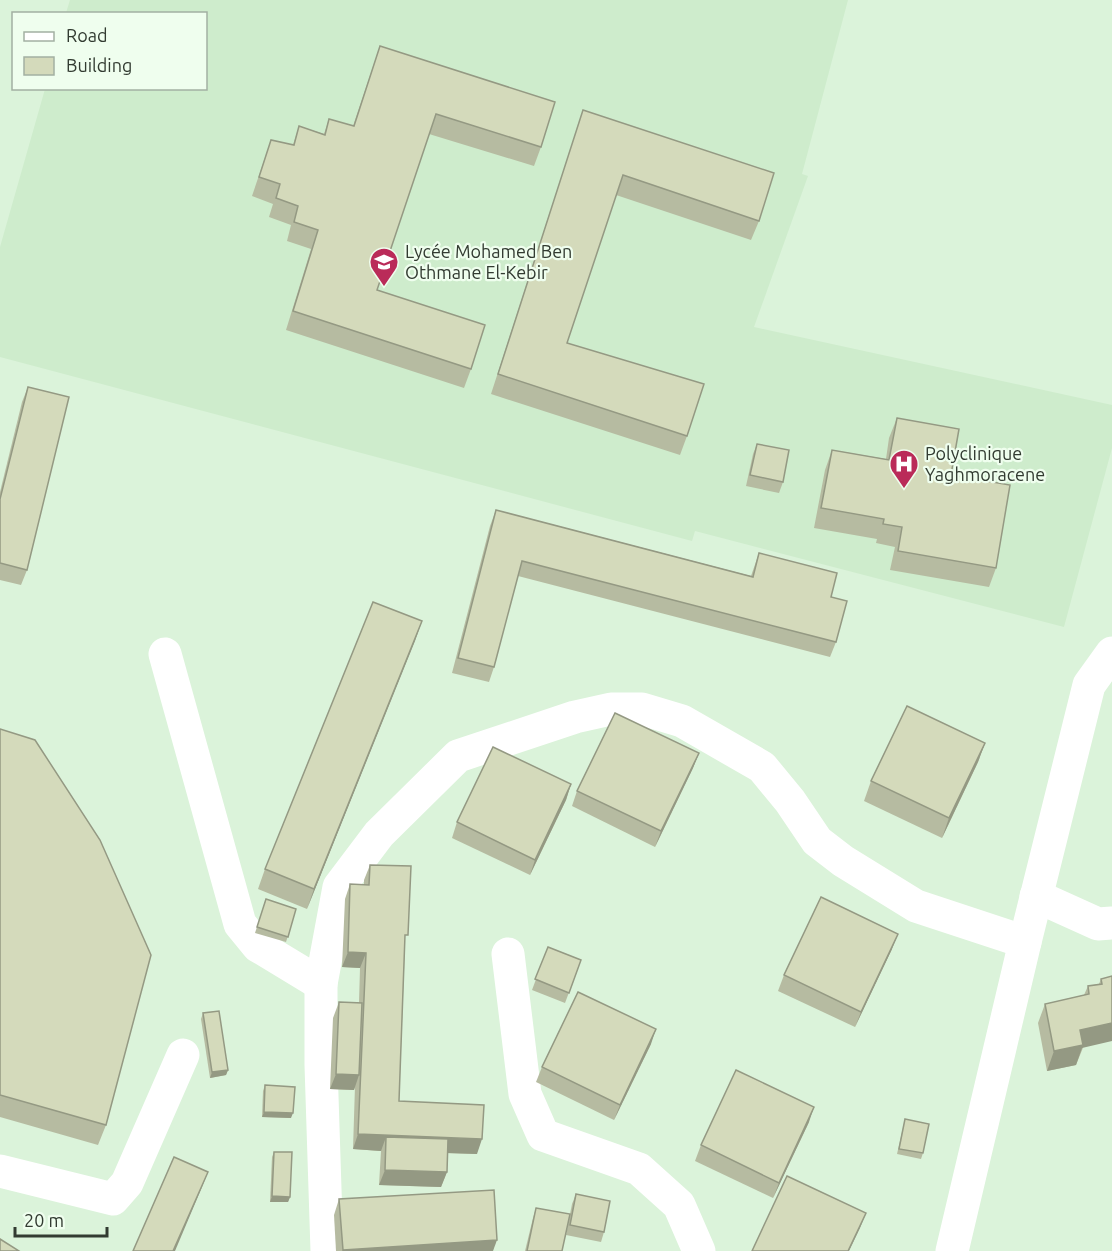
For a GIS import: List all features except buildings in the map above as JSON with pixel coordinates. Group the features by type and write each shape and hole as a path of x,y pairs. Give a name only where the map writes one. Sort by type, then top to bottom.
{"street":[{"path":"952,1251 1036,896 1089,686 1112,653"},
{"path":"165,654 240,924 258,946 321,984"},
{"path":"327,1251 321,1065 321,984 339,887 379,834 458,756 574,717 611,709 642,710 682,721 762,767 790,801 818,841 843,861 916,906 1025,942"},
{"path":"1036,896 1098,924 1112,923"},
{"path":"508,954 525,1094 543,1135 639,1169 679,1205 699,1251"},
{"path":"0,1171 113,1199 127,1182 183,1056"}],"shaded area":[{"name":"Lycée Mohamed Ben Othmane El-Kebir","path":"70,0 848,0 802,174 808,176 754,327 1112,405 1112,448 1064,627 695,531 692,541 0,357 0,247 45,90 207,90 207,12 66,12"}],"place":[{"name":"Lycée Mohamed Ben Othmane El-Kebir","path":"384,288"},
{"name":"Polyclinique Yaghmoracene","path":"904,490"}]}
